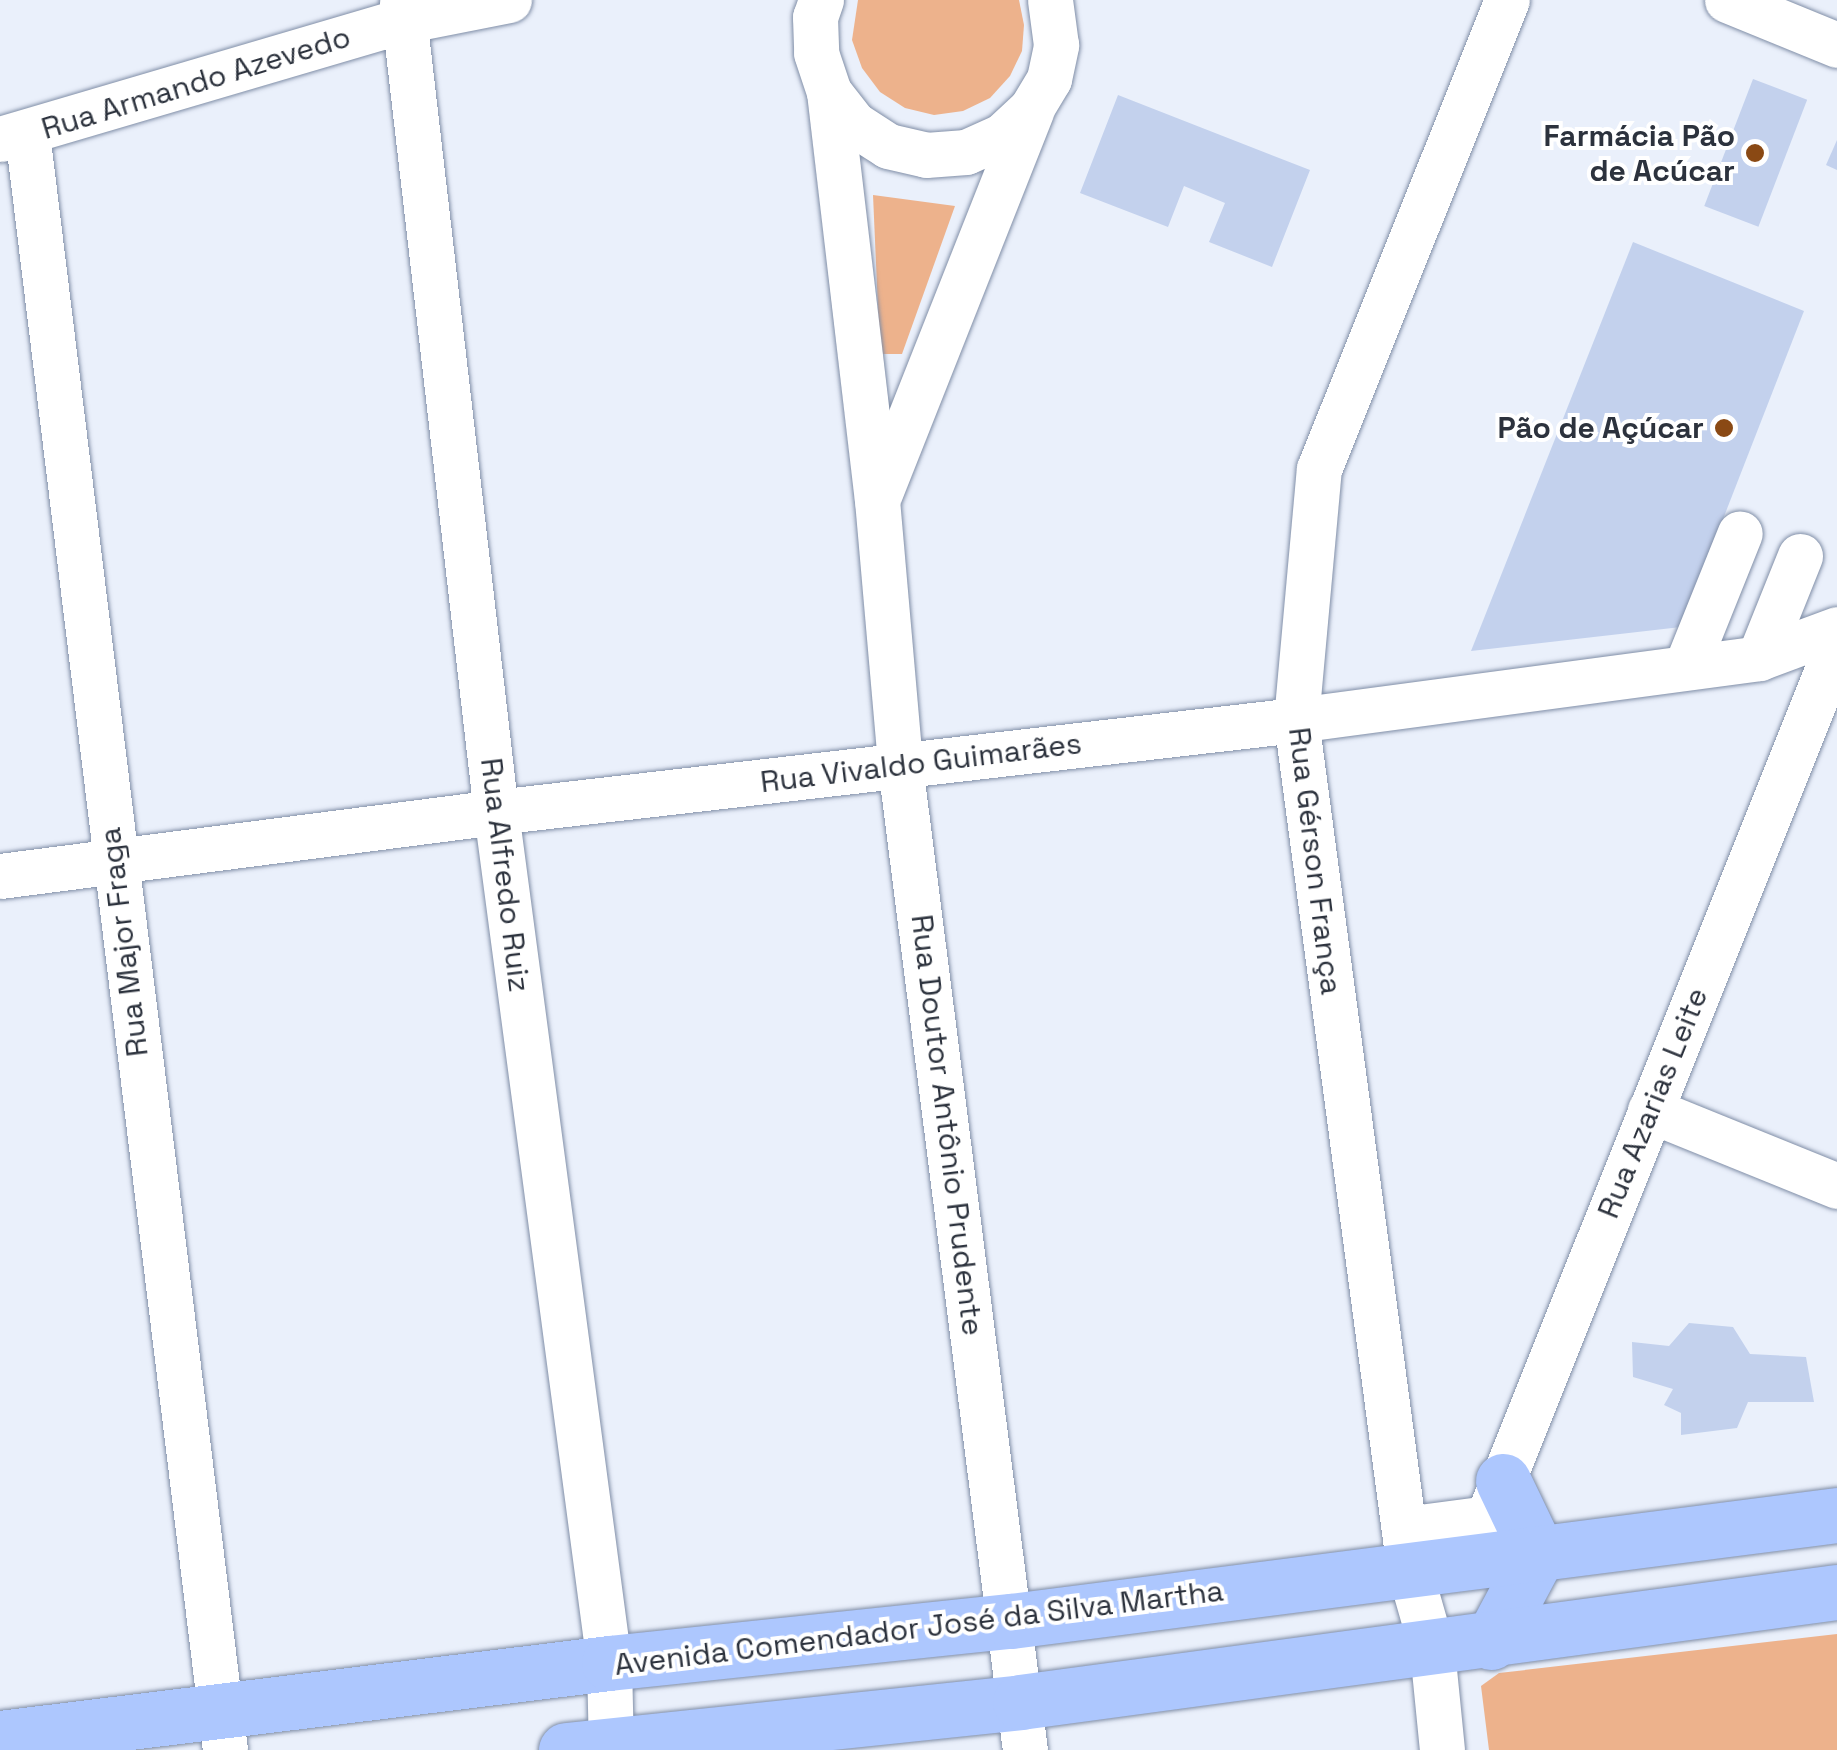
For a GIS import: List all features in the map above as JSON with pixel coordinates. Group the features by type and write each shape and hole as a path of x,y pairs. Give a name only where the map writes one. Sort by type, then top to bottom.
{"main road":[{"name":"Avenida Comendador José da Silva Martha","path":"0,1738 222,1730 609,1664 1011,1621 1406,1549 1487,1520 1538,1554 1606,1542 1837,1515"},
{"path":"1487,1520 1538,1554 1491,1642"},
{"path":"1606,1542 1620,1618"},
{"path":"596,1748 1023,1726 1620,1618 1837,1592"}],"street":[{"path":"346,0 402,11"},
{"name":"Rua Armando Azevedo","path":"14,136 402,11 509,0"},
{"path":"790,0 823,73 854,124 888,146 926,155 966,152 1002,136 1032,109"},
{"path":"820,0 815,18 823,73"},
{"name":"Rua Gérson França","path":"1442,1750 1432,1649 1406,1549 1296,720 1319,469 1507,0"},
{"path":"1727,0 1837,45"},
{"name":"Rua Doutor Antônio Prudente","path":"877,500 1032,109 1048,79 1056,45 1055,4"},
{"name":"Rua Alfredo Ruiz","path":"402,11 496,812 609,1664 596,1748"},
{"name":"Rua Doutor Antônio Prudente","path":"823,73 877,500 900,765 1023,1726"},
{"name":"Rua Major Fraga","path":"14,136 114,860 222,1730"},
{"path":"1686,667 1740,533"},
{"path":"1759,658 1800,556"},
{"name":"Rua Vivaldo Guimarães","path":"0,876 496,812 1296,720 1759,658 1837,629"},
{"name":"Rua Azarias Leite","path":"1487,1520 1837,644"},
{"path":"1650,1110 1837,1186"}],"shaded area":[{"path":"858,0 1019,0 1024,25 1022,51 1010,76 990,98 963,111 934,115 905,108 880,92 862,68 852,40"},
{"path":"873,195 955,206 902,354 880,354"},
{"path":"1837,1634 1837,1750 1489,1750 1481,1686 1499,1673"}],"building":[{"name":"Farmácia Pão de Acúcar","path":"1753,79 1807,100 1758,227 1704,206"},
{"path":"1118,95 1310,170 1272,267 1209,242 1225,203 1184,186 1168,227 1080,193"},
{"path":"1837,140 1837,170 1826,165"},
{"path":"1633,242 1804,311 1681,627 1471,651"},
{"path":"1689,1323 1733,1327 1750,1354 1806,1357 1814,1402 1748,1402 1737,1428 1681,1435 1681,1413 1664,1405 1673,1389 1633,1377 1632,1342 1669,1346"}],"place":[{"name":"Farmácia Pão de Acúcar","path":"1755,153"},
{"name":"Pão de Açúcar","path":"1724,428"}]}
